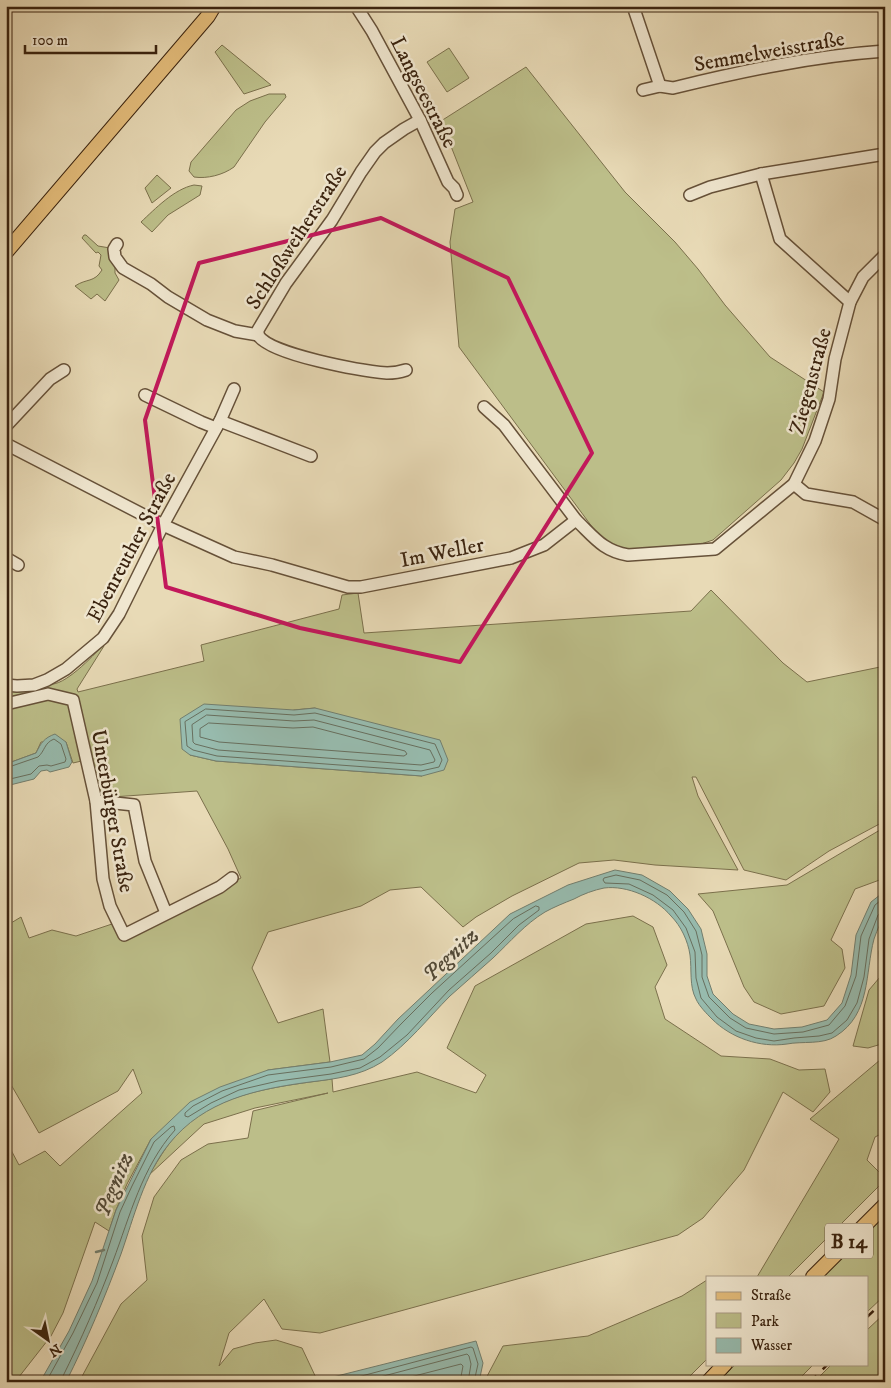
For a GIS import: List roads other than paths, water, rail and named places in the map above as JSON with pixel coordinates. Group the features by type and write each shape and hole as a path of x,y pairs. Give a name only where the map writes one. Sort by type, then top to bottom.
{"main road":[{"path":"6,252 211,11 222,6"},
{"name":"B 14","path":"814,1276 885,1205"},
{"path":"708,1382 723,1366"}],"street":[{"name":"Langseestraße","path":"356,6 372,31 420,120 448,182 454,188 457,195"},
{"path":"633,6 660,86"},
{"name":"Semmelweisstraße","path":"643,90 660,86 673,88 816,58 885,51"},
{"name":"Schloßweiherstraße","path":"406,370 387,373 328,364 264,342 258,335 258,330 286,282 332,220 374,152 404,129 420,120"},
{"path":"690,195 710,186 761,174 885,154"},
{"path":"761,174 780,238 850,302"},
{"path":"117,244 114,249 115,258 123,268 207,320 235,331 258,335"},
{"name":"Ziegenstraße","path":"576,520 604,547 616,553 628,555 715,549 794,484 815,441 828,399 835,359 850,302 863,277 885,255"},
{"path":"6,426 50,379 64,370"},
{"name":"Ebenreuther Straße","path":"6,685 34,685 47,680 66,669 103,638 119,614 163,525 218,424 234,389"},
{"path":"145,395 201,422 218,424 311,456"},
{"path":"484,407 504,425 576,520"},
{"name":"Im Weller","path":"6,444 163,525 234,557 272,565 348,587 361,587 512,558 544,546 576,520"},
{"path":"794,484 806,494 853,502 885,520"},
{"path":"6,558 18,565"},
{"name":"Unterbürger Straße","path":"6,704 48,694 73,700 96,802 103,879 110,906 124,935 166,914"},
{"path":"96,802 134,805 145,861 166,914 220,888 232,878"}],"water":[{"path":"204,704 294,710 315,708 440,740 448,760 444,770 422,776 216,761 190,755 182,749 180,719"},
{"path":"55,734 66,742 72,762 69,767 50,772 47,770 41,771 34,779 6,786 6,764 36,753 43,741"},
{"path":"615,870 642,875 670,891 688,909 701,929 707,954 707,976 713,994 733,1014 749,1024 774,1029 802,1027 827,1020 842,1003 851,975 856,935 871,902 885,891 885,910 874,939 865,992 855,1016 847,1027 836,1036 825,1041 777,1045 746,1040 720,1026 699,1004 692,989 690,955 686,939 675,920 649,898 622,889 604,888 592,891 555,907 524,928 450,996 400,1047 374,1067 329,1080 271,1088 251,1093 215,1107 183,1129 160,1156 146,1183 109,1286 66,1382 40,1382 69,1331 92,1281 116,1210 151,1139 190,1102 220,1087 268,1070 330,1062 362,1055 510,914 568,885"},
{"path":"476,1341 483,1363 479,1382 334,1382 333,1377"}],"waterway":[{"path":"96,1252 104,1250"}],"railway":[{"path":"868,1316 885,1300"},
{"path":"810,1382 826,1366"}],"water label":[{"name":"Pegnitz","path":"450,954"},
{"name":"Pegnitz","path":"113,1184"}]}
